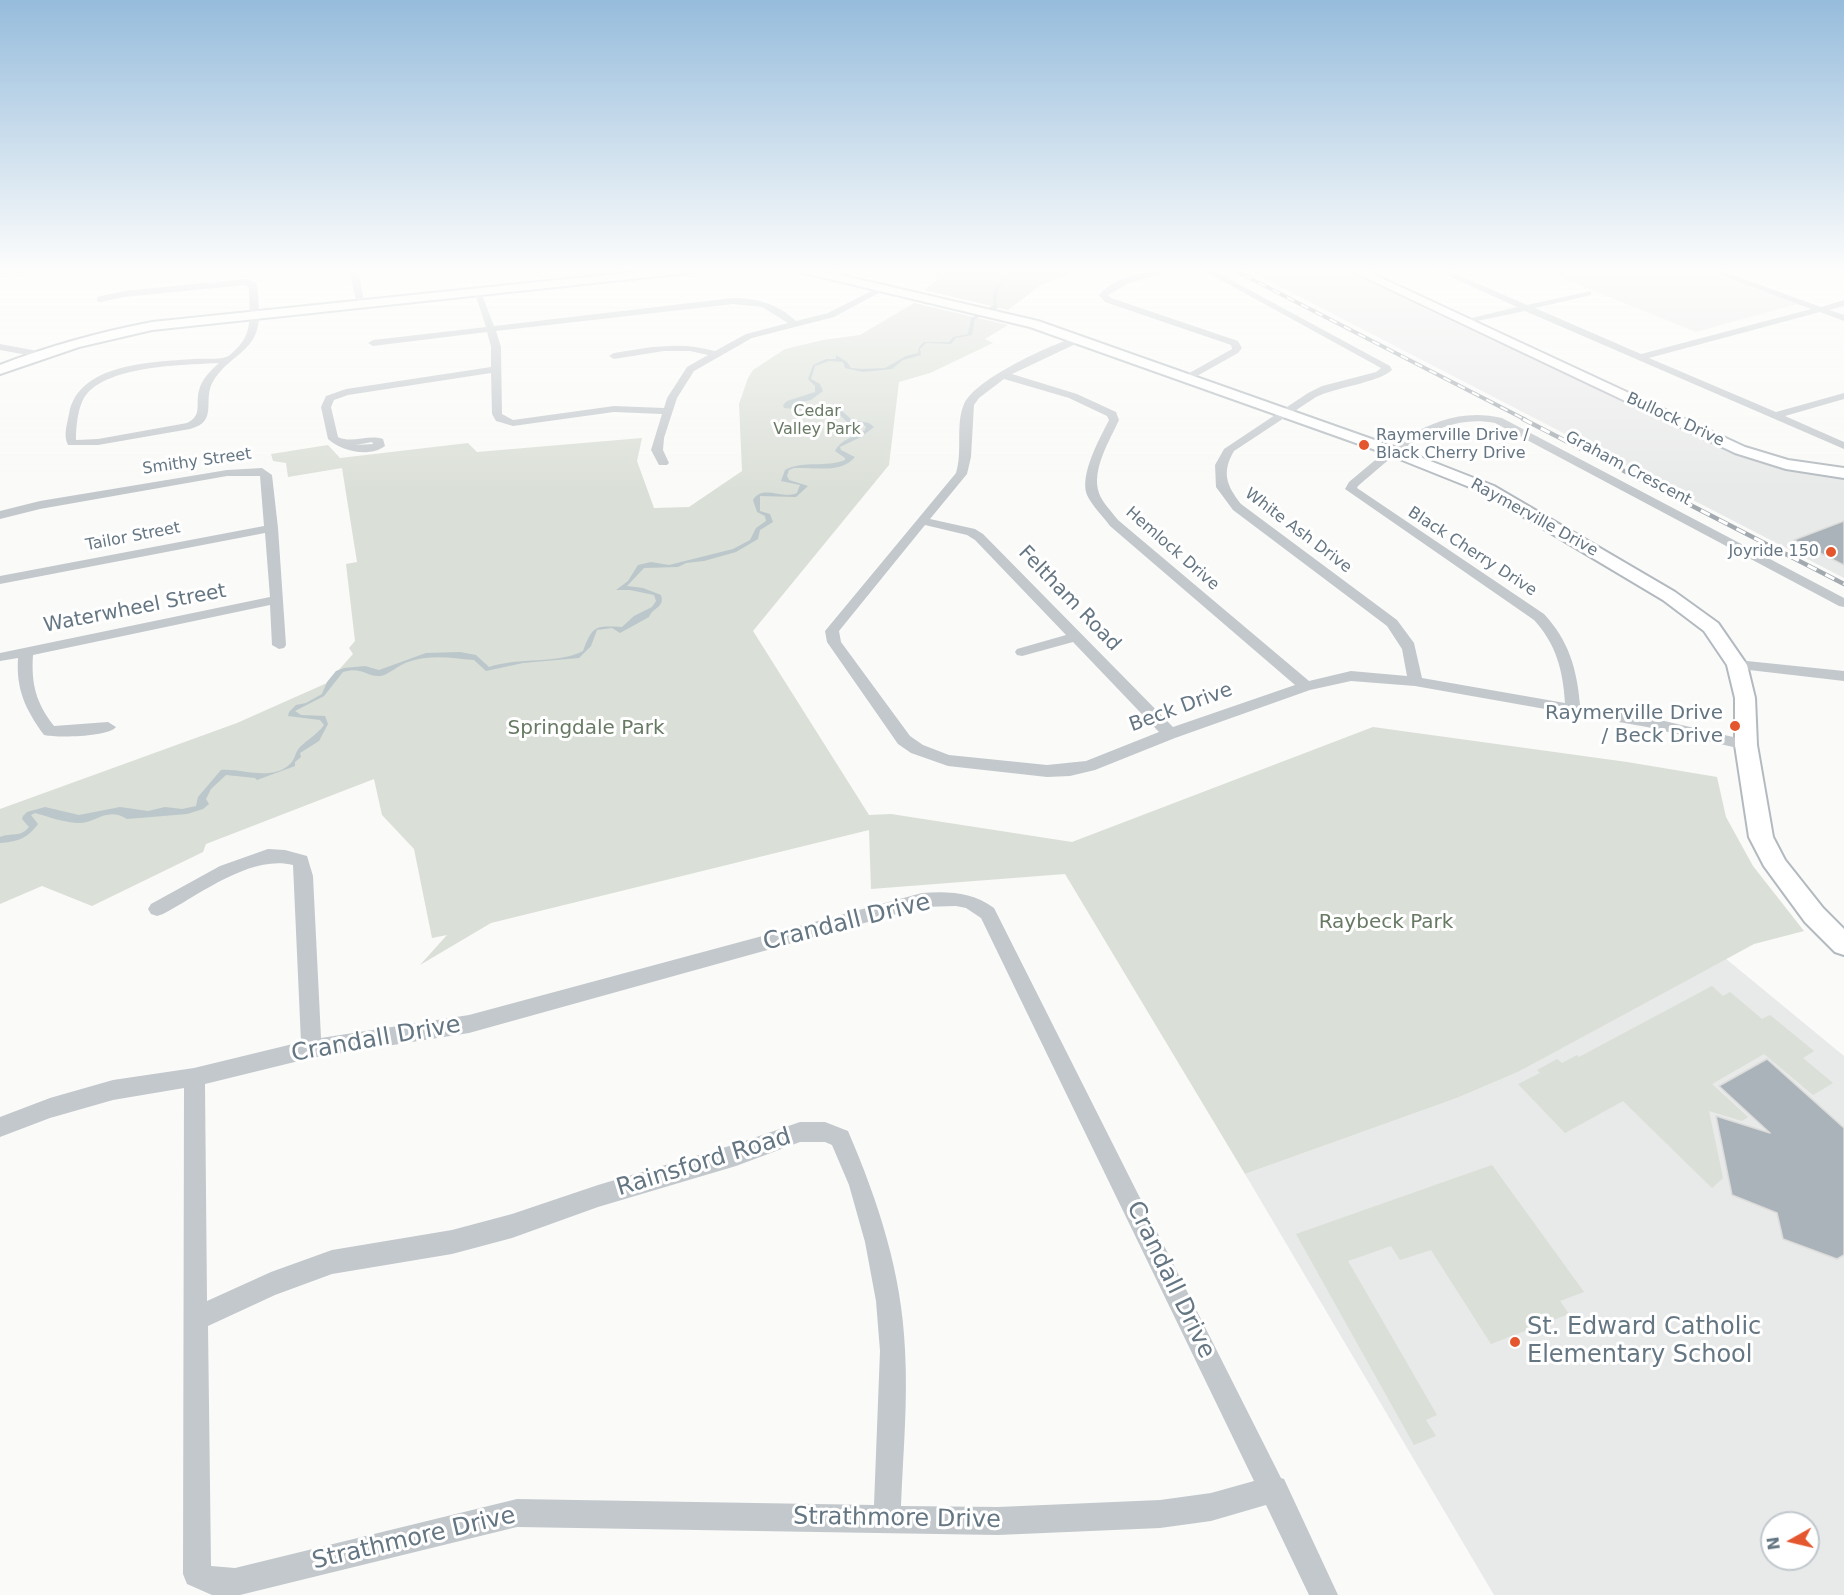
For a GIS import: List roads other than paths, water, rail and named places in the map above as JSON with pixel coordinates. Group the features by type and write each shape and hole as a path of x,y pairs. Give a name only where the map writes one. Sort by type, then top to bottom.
{"street":[{"path":"0,370 38,354 78,342"},
{"path":"228,360 141,368 100,380 82,393 75,411 70,441 80,444 98,442 195,424 204,416 203,388 212,375 228,360 246,342"},
{"path":"373,343 378,342"},
{"path":"495,342 497,414 504,421 513,423 614,409 668,411"},
{"path":"663,463 657,450 672,398 685,375 714,354 736,342"},
{"path":"922,521 957,480 963,468 966,424 973,397 980,389 1003,375 1072,342"},
{"name":"Raymerville Drive","path":"1089,342 1392,451 1488,489 1669,596 1711,627 1737,665 1745,698 1746,745 1761,837 1776,866 1814,915 1844,945"},
{"path":"1188,378 1235,351 1237,348 1233,342"},
{"name":"White Ash Drive","path":"1344,342 1381,362 1387,370 1380,374 1326,388 1230,449 1221,465 1221,481 1225,494 1237,507 1392,623 1404,635 1412,654 1414,681"},
{"name":"Bullock Drive","path":"1510,342 1740,450 1786,464 1844,473"},
{"path":"1607,342 1844,446"},
{"path":"1641,357 1695,342"},
{"path":"0,346 38,354"},
{"path":"614,357 681,347 702,349 714,354"},
{"path":"342,444 333,439 331,435 326,407 330,398 346,392 496,369"},
{"name":"Hemlock Drive","path":"1003,375 1073,396 1112,414 1114,420 1100,450 1091,480 1094,495 1099,504 1114,523 1306,686"},
{"path":"1775,416 1844,396"},
{"name":"Graham Crescent","path":"1392,451 1424,430 1478,416 1498,420 1844,603"},
{"name":"Black Cherry Drive","path":"1392,451 1353,484 1351,489 1532,611 1547,624 1554,631 1567,663 1573,708"},
{"name":"Smithy Street","path":"0,515 40,505 227,473 262,471 266,476 272,528 279,645"},
{"name":"Feltham Road","path":"922,521 971,532 979,537 1170,734"},
{"name":"Beck Drive","path":"922,521 842,617 831,637 904,740 917,749 948,760 1058,771 1089,766 1170,734 1306,686 1351,676 1414,681 1573,708 1746,745"},
{"name":"Tailor Street","path":"0,580 272,528"},
{"name":"Waterwheel Street","path":"0,657 277,600"},
{"path":"1022,652 1075,637"},
{"path":"26,651 24,678 26,695 49,731 64,732 108,727"},
{"path":"1737,665 1844,676"},
{"path":"157,909 246,862 269,856 285,856 301,861 304,876 311,1049"},
{"name":"Crandall Drive","path":"0,1128 50,1108 114,1090 194,1077 311,1049 469,1024 922,900 951,897 976,903 988,913 1013,962 1274,1489 1324,1595"},
{"name":"Strathmore Drive","path":"194,1077 197,1574 213,1581 235,1582 517,1513 998,1521 1160,1515 1211,1507 1274,1489"},
{"name":"Rainsford Road","path":"197,1318 271,1284 332,1262 452,1242 512,1226 598,1196 736,1155 800,1132 825,1132 840,1138 860,1185 877,1242 888,1301 893,1352 887,1520"}],"railway":[{"path":"1375,342 1526,420"},
{"path":"1523,419 1844,584"}],"place":[{"name":"Raymerville Drive / Black Cherry Drive","path":"1364,445"},
{"name":"Joyride 150","path":"1831,552"},
{"name":"Raymerville Drive / Beck Drive","path":"1735,726"},
{"name":"St. Edward Catholic Elementary School","path":"1515,1342"}],"park label":[{"name":"Cedar Valley Park","path":"817,421"},
{"name":"Springdale Park","path":"586,729"},
{"name":"Raybeck Park","path":"1386,923"}]}
